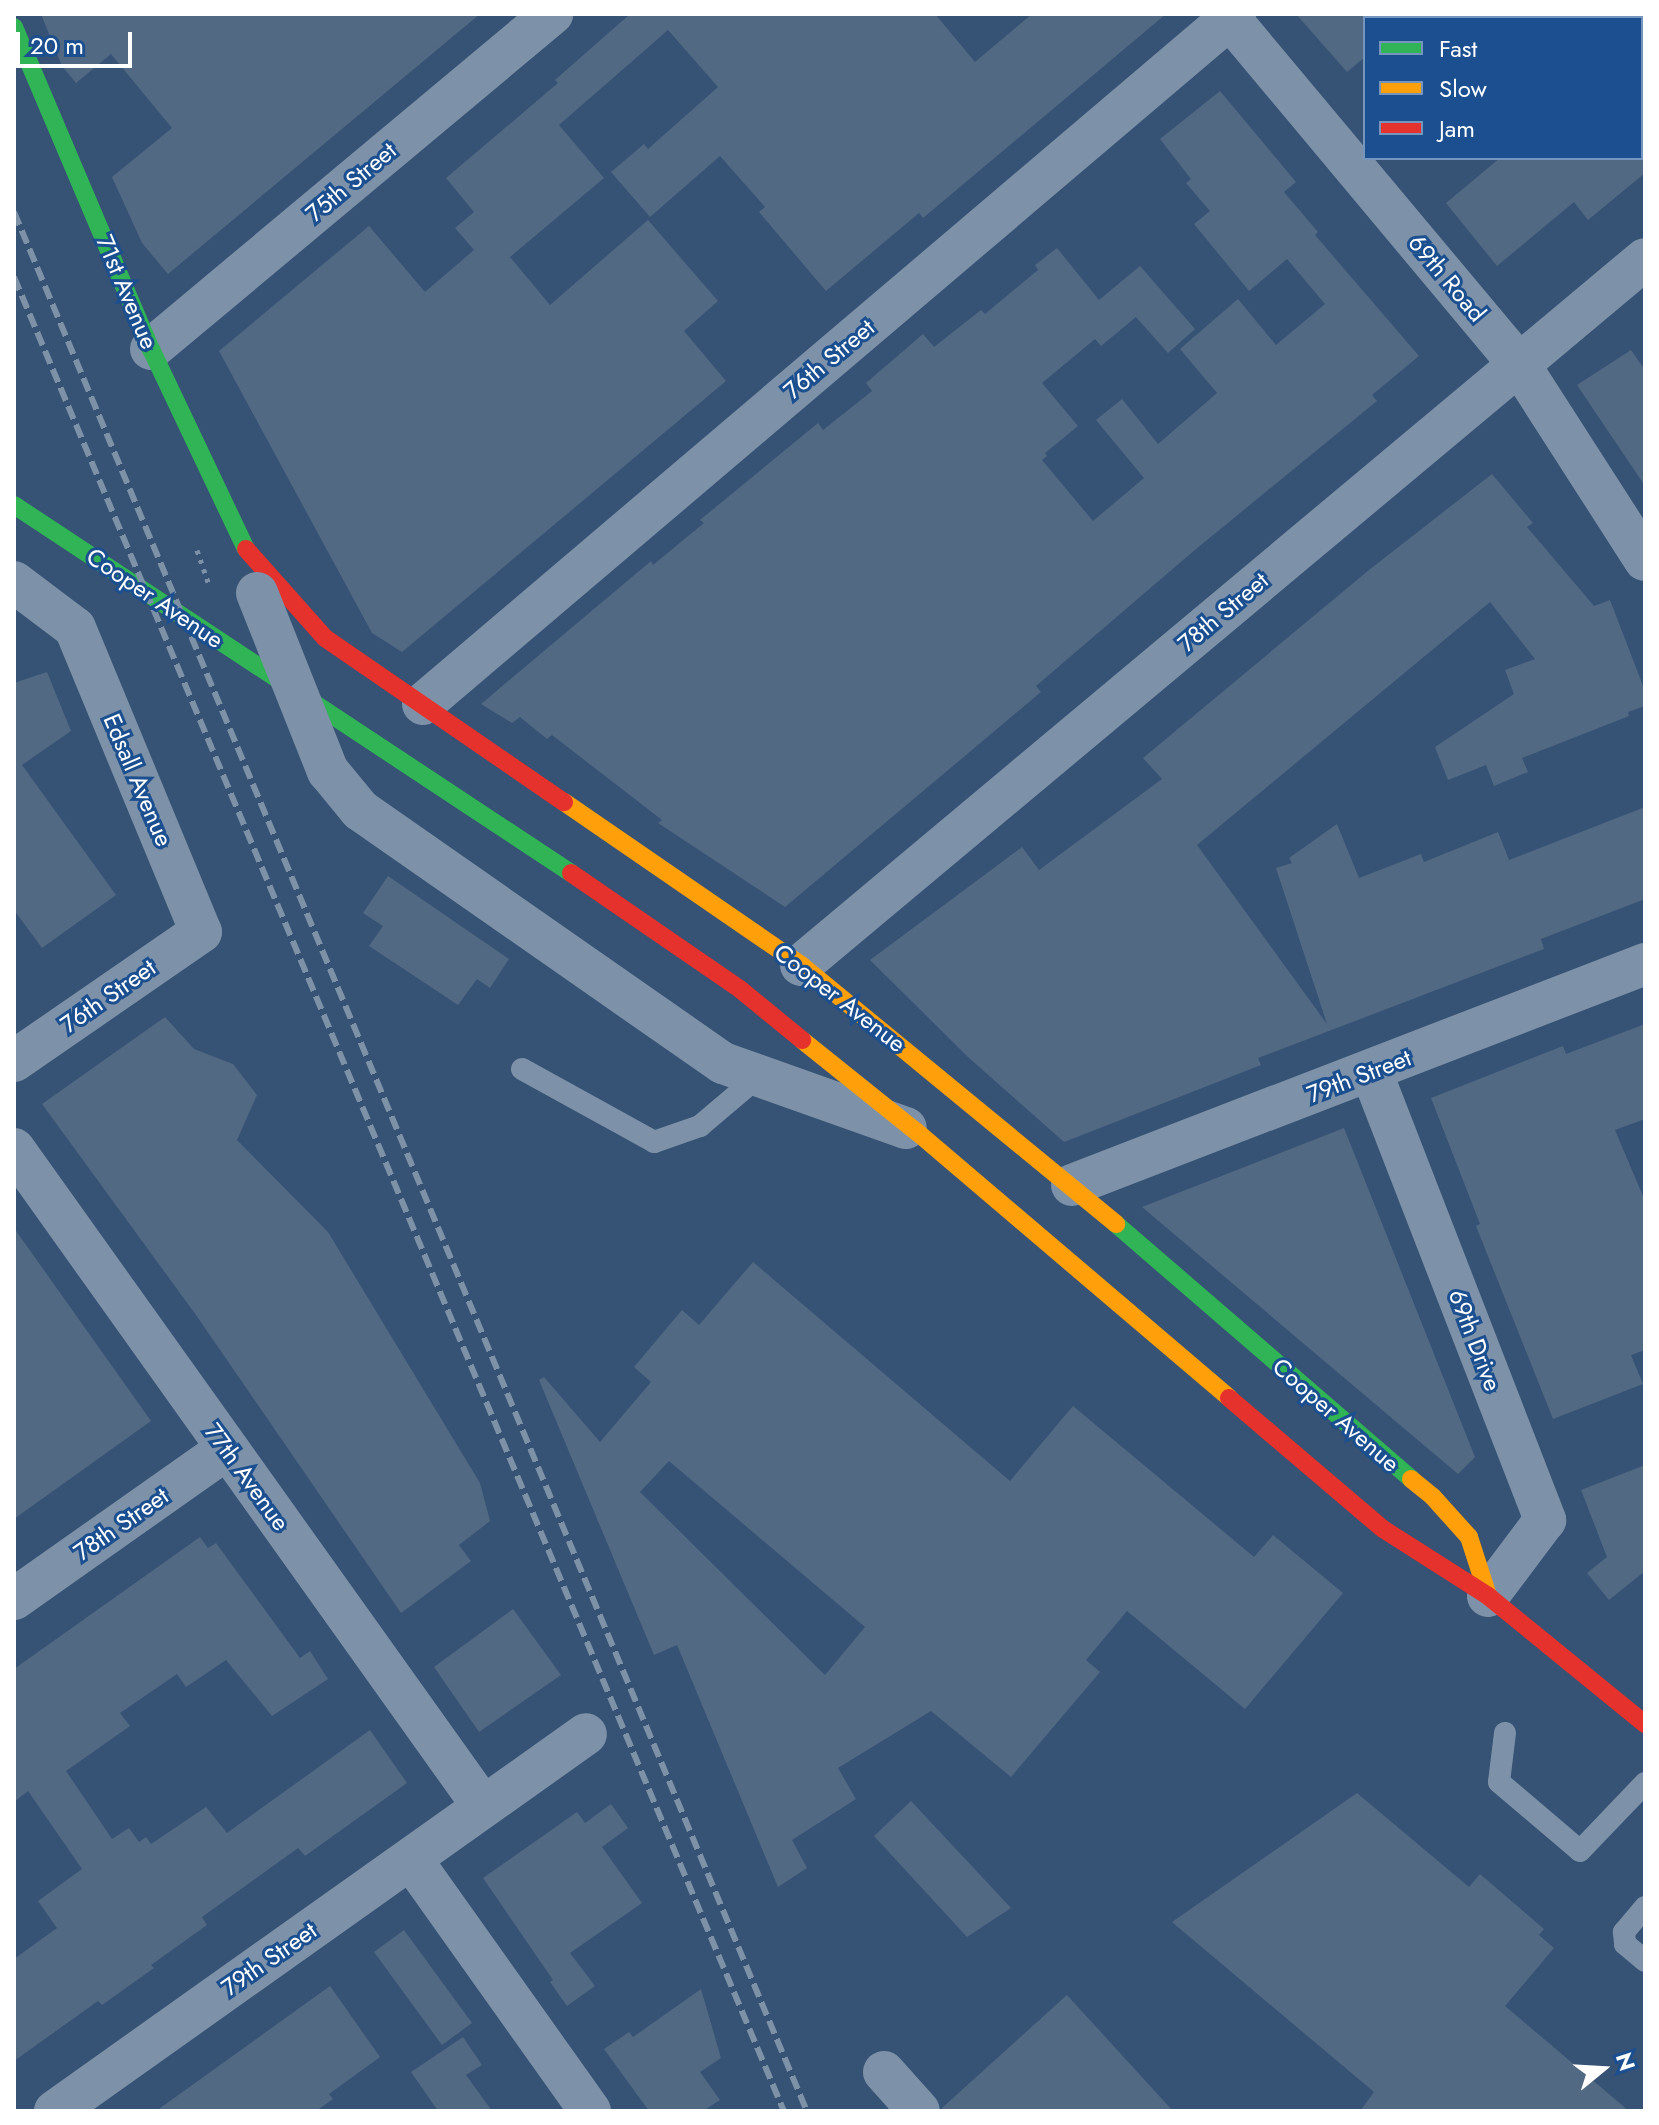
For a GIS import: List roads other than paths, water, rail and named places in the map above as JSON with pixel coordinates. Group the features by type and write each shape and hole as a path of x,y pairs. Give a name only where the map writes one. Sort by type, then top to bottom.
{"street":[{"name":"75th Street","path":"151,349 552,14"},
{"name":"69th Road","path":"1231,16 1519,364 1645,560"},
{"name":"76th Street","path":"423,704 1231,16"},
{"name":"71st Avenue","path":"14,27 151,349 248,552"},
{"name":"78th Street","path":"801,965 1645,259"},
{"name":"Cooper Avenue","path":"14,505 505,827 728,981 917,1132 1383,1529 1488,1596 1645,1724"},
{"name":"Cooper Avenue","path":"248,552 325,638 801,965 1072,1185 1353,1432 1433,1497 1469,1537 1488,1596"},
{"name":"Cooper Avenue","path":"248,552 257,593 328,771 360,810 723,1063 917,1132"},
{"name":"Edsall Avenue","path":"14,582 75,628 201,932"},
{"name":"76th Street","path":"14,1061 201,932"},
{"name":"79th Street","path":"1072,1185 1645,964"},
{"name":"69th Drive","path":"1371,1071 1545,1520 1488,1596"},
{"name":"77th Avenue","path":"14,1149 482,1805"},
{"name":"78th Street","path":"14,1599 227,1449"},
{"name":"79th Street","path":"55,2111 586,1734"},
{"path":"411,1859 590,2111"},
{"path":"884,2072 919,2111"}],"lane":[{"path":"522,1069 654,1142 700,1126 759,1076"},
{"path":"1505,1733 1499,1782 1580,1851 1645,1783"},
{"path":"1645,1907 1624,1932 1625,1944 1645,1961"}],"railway":[{"path":"14,212 807,2111"},
{"path":"14,277 784,2111"}]}
